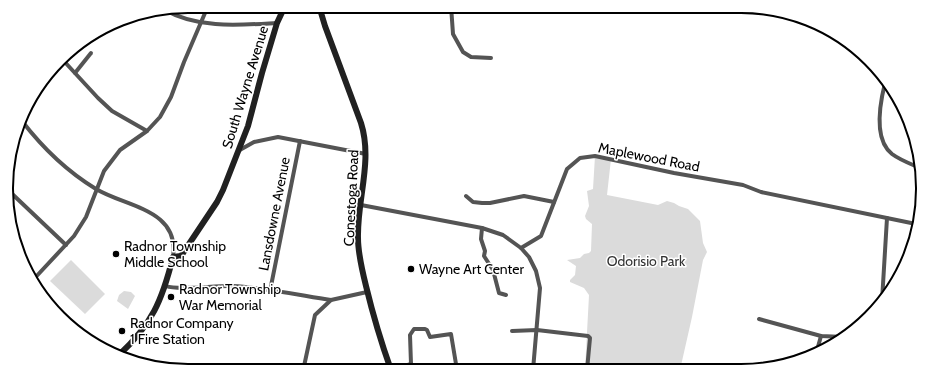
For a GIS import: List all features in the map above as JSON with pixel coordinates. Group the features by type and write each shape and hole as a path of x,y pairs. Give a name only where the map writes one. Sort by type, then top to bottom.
{"main road":[{"name":"South Wayne Avenue","path":"173,258 181,256 217,202 223,190 248,126 262,72 277,23 282,13"},
{"name":"Conestoga Road","path":"321,13 361,123 365,139 366,154 358,242 374,321 389,364"},
{"path":"123,352 144,329 156,309 166,286 173,258"}],"street":[{"path":"37,276 74,236 86,217 104,171 120,150 147,131 160,117 171,97 184,62 206,13"},
{"path":"452,13 453,34 463,52 471,58 491,58"},
{"path":"172,14 202,23 239,25 277,23"},
{"path":"75,73 92,53"},
{"path":"66,63 112,111 147,131"},
{"path":"884,88 880,124 885,146 892,154 914,166"},
{"path":"25,124 42,145 68,168 97,189 156,215 172,237 174,247 173,258"},
{"path":"238,151 254,142 278,137 366,154"},
{"name":"Lansdowne Avenue","path":"270,291 300,141"},
{"name":"Maplewood Road","path":"521,248 541,236 567,169 580,158 595,156 674,173 743,185 761,192 913,223"},
{"path":"13,195 66,245"},
{"path":"466,196 473,202 482,203 490,203 524,196 554,202"},
{"path":"361,205 482,228 503,235 521,248 529,257 536,271 540,288 533,364"},
{"path":"883,291 887,218"},
{"path":"482,228 481,239 485,251 484,256 493,270 500,293 506,295"},
{"path":"166,286 170,288 234,286 331,300 367,292"},
{"path":"304,364 314,315 331,300"},
{"path":"759,319 821,336 834,337"},
{"path":"411,364 410,335 414,329 425,329 430,337 451,334 457,364"},
{"path":"512,330 536,330 588,336 590,338 588,364"},
{"path":"818,346 821,336"}],"green space":[{"name":"Odorisio Park","path":"595,156 611,159 607,195 658,205 667,201 688,209 700,221 703,243 707,252 703,260 681,364 585,364 589,295 584,288 570,282 575,275 576,266 567,260 580,258 584,254 591,251 592,224 586,219 585,216 589,206 587,191 593,189"},
{"path":"71,260 105,294 85,314 50,281"},
{"path":"124,291 131,292 135,296 128,309 117,301 119,295"}],"place":[{"name":"Radnor Township Middle School","path":"116,254"},
{"name":"Wayne Art Center","path":"411,269"},
{"name":"Radnor Township War Memorial","path":"171,297"},
{"name":"Radnor Company 1 Fire Station","path":"122,331"}]}
